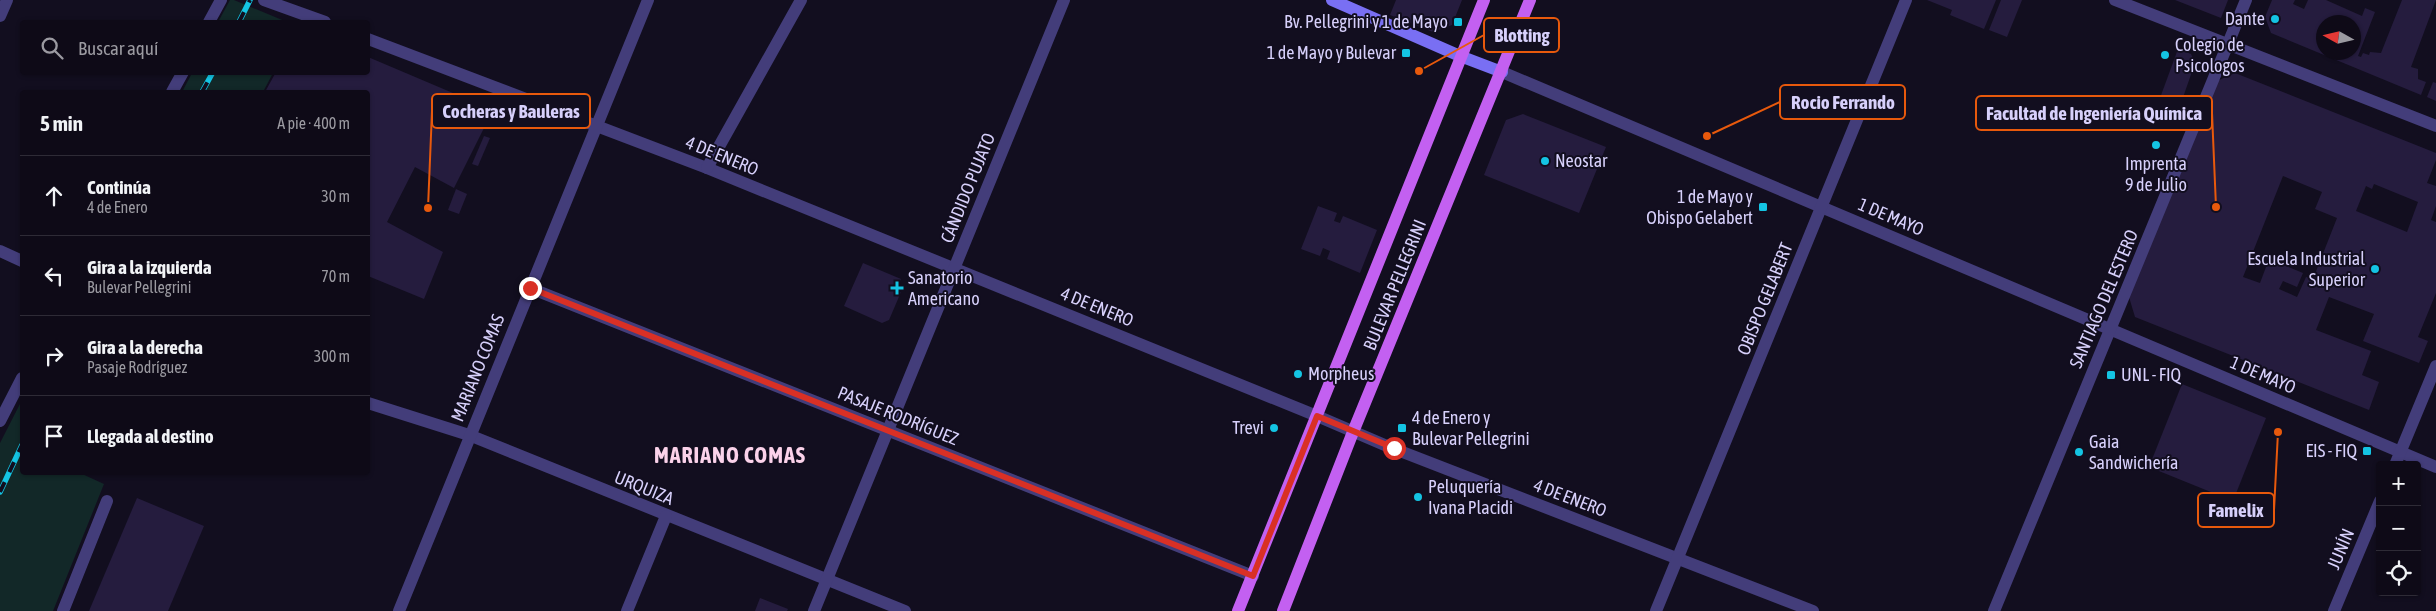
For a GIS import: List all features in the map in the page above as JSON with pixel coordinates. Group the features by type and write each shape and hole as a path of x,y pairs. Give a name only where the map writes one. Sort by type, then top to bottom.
{"main road":[{"name":"1 DE MAYO","path":"1332,0 1460,56 1502,72"},
{"name":"BULEVAR PELLEGRINI","path":"1238,611 1484,0"},
{"name":"BULEVAR PELLEGRINI","path":"1284,611 1354,432 1530,0"}],"street":[{"path":"0,16 7,0"},
{"path":"210,20 221,0"},
{"path":"264,0 319,20"},
{"name":"MARIANO COMAS","path":"399,611 469,435 598,126 648,0"},
{"path":"707,168 801,0"},
{"name":"CÁNDIDO PUJATO","path":"814,611 1064,0"},
{"name":"OBISPO GELABERT","path":"1656,611 1906,0"},
{"path":"2115,0 2436,126"},
{"name":"SANTIAGO DEL ESTERO","path":"1994,611 2246,0"},
{"name":"4 DE ENERO","path":"370,40 707,168 1354,432 1813,611"},
{"name":"1 DE MAYO","path":"1502,72 2436,466"},
{"path":"173,90 180,75"},
{"path":"0,252 20,260"},
{"name":"PASAJE RODRÍGUEZ","path":"530,288 1253,576"},
{"path":"2397,461 2436,366"},
{"path":"0,421 20,382"},
{"name":"URQUIZA","path":"370,404 469,435 905,611"},
{"path":"63,611 107,501"},
{"name":"JUNÍN","path":"2334,611 2378,506"},
{"path":"627,611 666,516"}],"green space":[{"path":"230,0 234,0 282,20 219,20"},
{"path":"191,75 272,75 264,90 183,90"},
{"path":"20,404 20,475 84,475 104,484 53,611 0,611 0,443"}],"building":[{"path":"1396,0 1462,0 1452,25 1433,32 1390,15"},
{"path":"1927,0 1996,0 1984,29 1950,15 1952,10"},
{"path":"2001,0 2022,0 2007,37 1989,30"},
{"path":"2175,0 2228,0 2221,18"},
{"path":"2272,0 2295,0 2293,4 2304,9 2308,0 2326,0 2360,15 2316,15 2316,52 2271,33 2265,17"},
{"path":"2402,0 2436,0 2411,67 2418,69 2418,79 2426,82 2421,95 2336,60 2361,60 2363,53 2369,55 2370,52 2381,53"},
{"path":"2365,8 2375,12 2361,48 2361,16"},
{"path":"2178,49 2191,54 2195,63 2180,106 2160,98"},
{"path":"370,58 493,110 454,188 415,167 387,222 443,252 424,299 370,277 370,90 266,90 274,75 370,75"},
{"path":"2235,73 2436,153 2436,160 2427,183 2436,186 2436,206 2431,220 2436,222 2436,293 2418,337 2428,341 2419,363 2363,341 2374,314 2329,297 2316,330 2371,351 2362,375 2379,382 2369,410 2135,317 2129,297 2217,81","holes":["2283,176 2322,192 2315,209 2337,218 2313,279 2306,277 2297,297 2279,289 2283,281 2297,287 2303,273 2269,259 2260,283 2243,277","2374,184 2418,202 2407,232 2356,211 2366,186 2372,189"]},
{"path":"2433,82 2436,83 2436,101 2427,97"},
{"name":"Neostar","path":"1523,114 1606,147 1579,213 1484,175 1506,120"},
{"path":"484,136 490,138 478,166 472,164"},
{"path":"456,189 467,194 459,214 448,210"},
{"path":"1318,206 1337,213 1334,221 1340,223 1343,216 1377,230 1360,273 1327,259 1330,251 1323,248 1320,256 1301,249"},
{"path":"863,263 901,279 896,291 901,292 889,320 882,323 844,306"},
{"path":"2182,384 2266,418 2233,501 2149,467"},
{"path":"137,498 204,526 168,611 89,611"},
{"path":"760,598 788,609 787,611 755,611"}],"railway":[{"path":"240,20 250,0"},
{"path":"203,90 211,75"},
{"path":"0,492 20,449"}],"place":[{"name":"Dante","path":"2275,19"},
{"name":"Bv. Pellegrini y 1 de Mayo","path":"1458,22"},
{"name":"1 de Mayo y Bulevar","path":"1406,53"},
{"name":"Colegio de Psicologos","path":"2165,55"},
{"name":"Blotting","path":"1419,71"},
{"name":"Rocio Ferrando","path":"1707,136"},
{"name":"Imprenta 9 de Julio","path":"2156,145"},
{"name":"Neostar","path":"1545,161"},
{"name":"1 de Mayo y Obispo Gelabert","path":"1763,207"},
{"name":"Facultad de Ingeniería Química","path":"2216,207"},
{"name":"Cocheras y Bauleras","path":"428,208"},
{"name":"Escuela Industrial Superior","path":"2375,269"},
{"name":"Sanatorio Americano","path":"897,288"},
{"name":"Morpheus","path":"1298,374"},
{"name":"UNL - FIQ","path":"2111,375"},
{"name":"Trevi","path":"1274,428"},
{"name":"4 de Enero y Bulevar Pellegrini","path":"1402,428"},
{"name":"Famelix","path":"2278,432"},
{"name":"EIS - FIQ","path":"2367,451"},
{"name":"Gaia Sandwichería","path":"2079,452"},
{"name":"Peluquería Ivana Placidi","path":"1418,497"}],"district":[{"name":"MARIANO COMAS","path":"730,455"}],"route":[{"path":"530,288 1253,576 1317,416 1394,448"}]}
